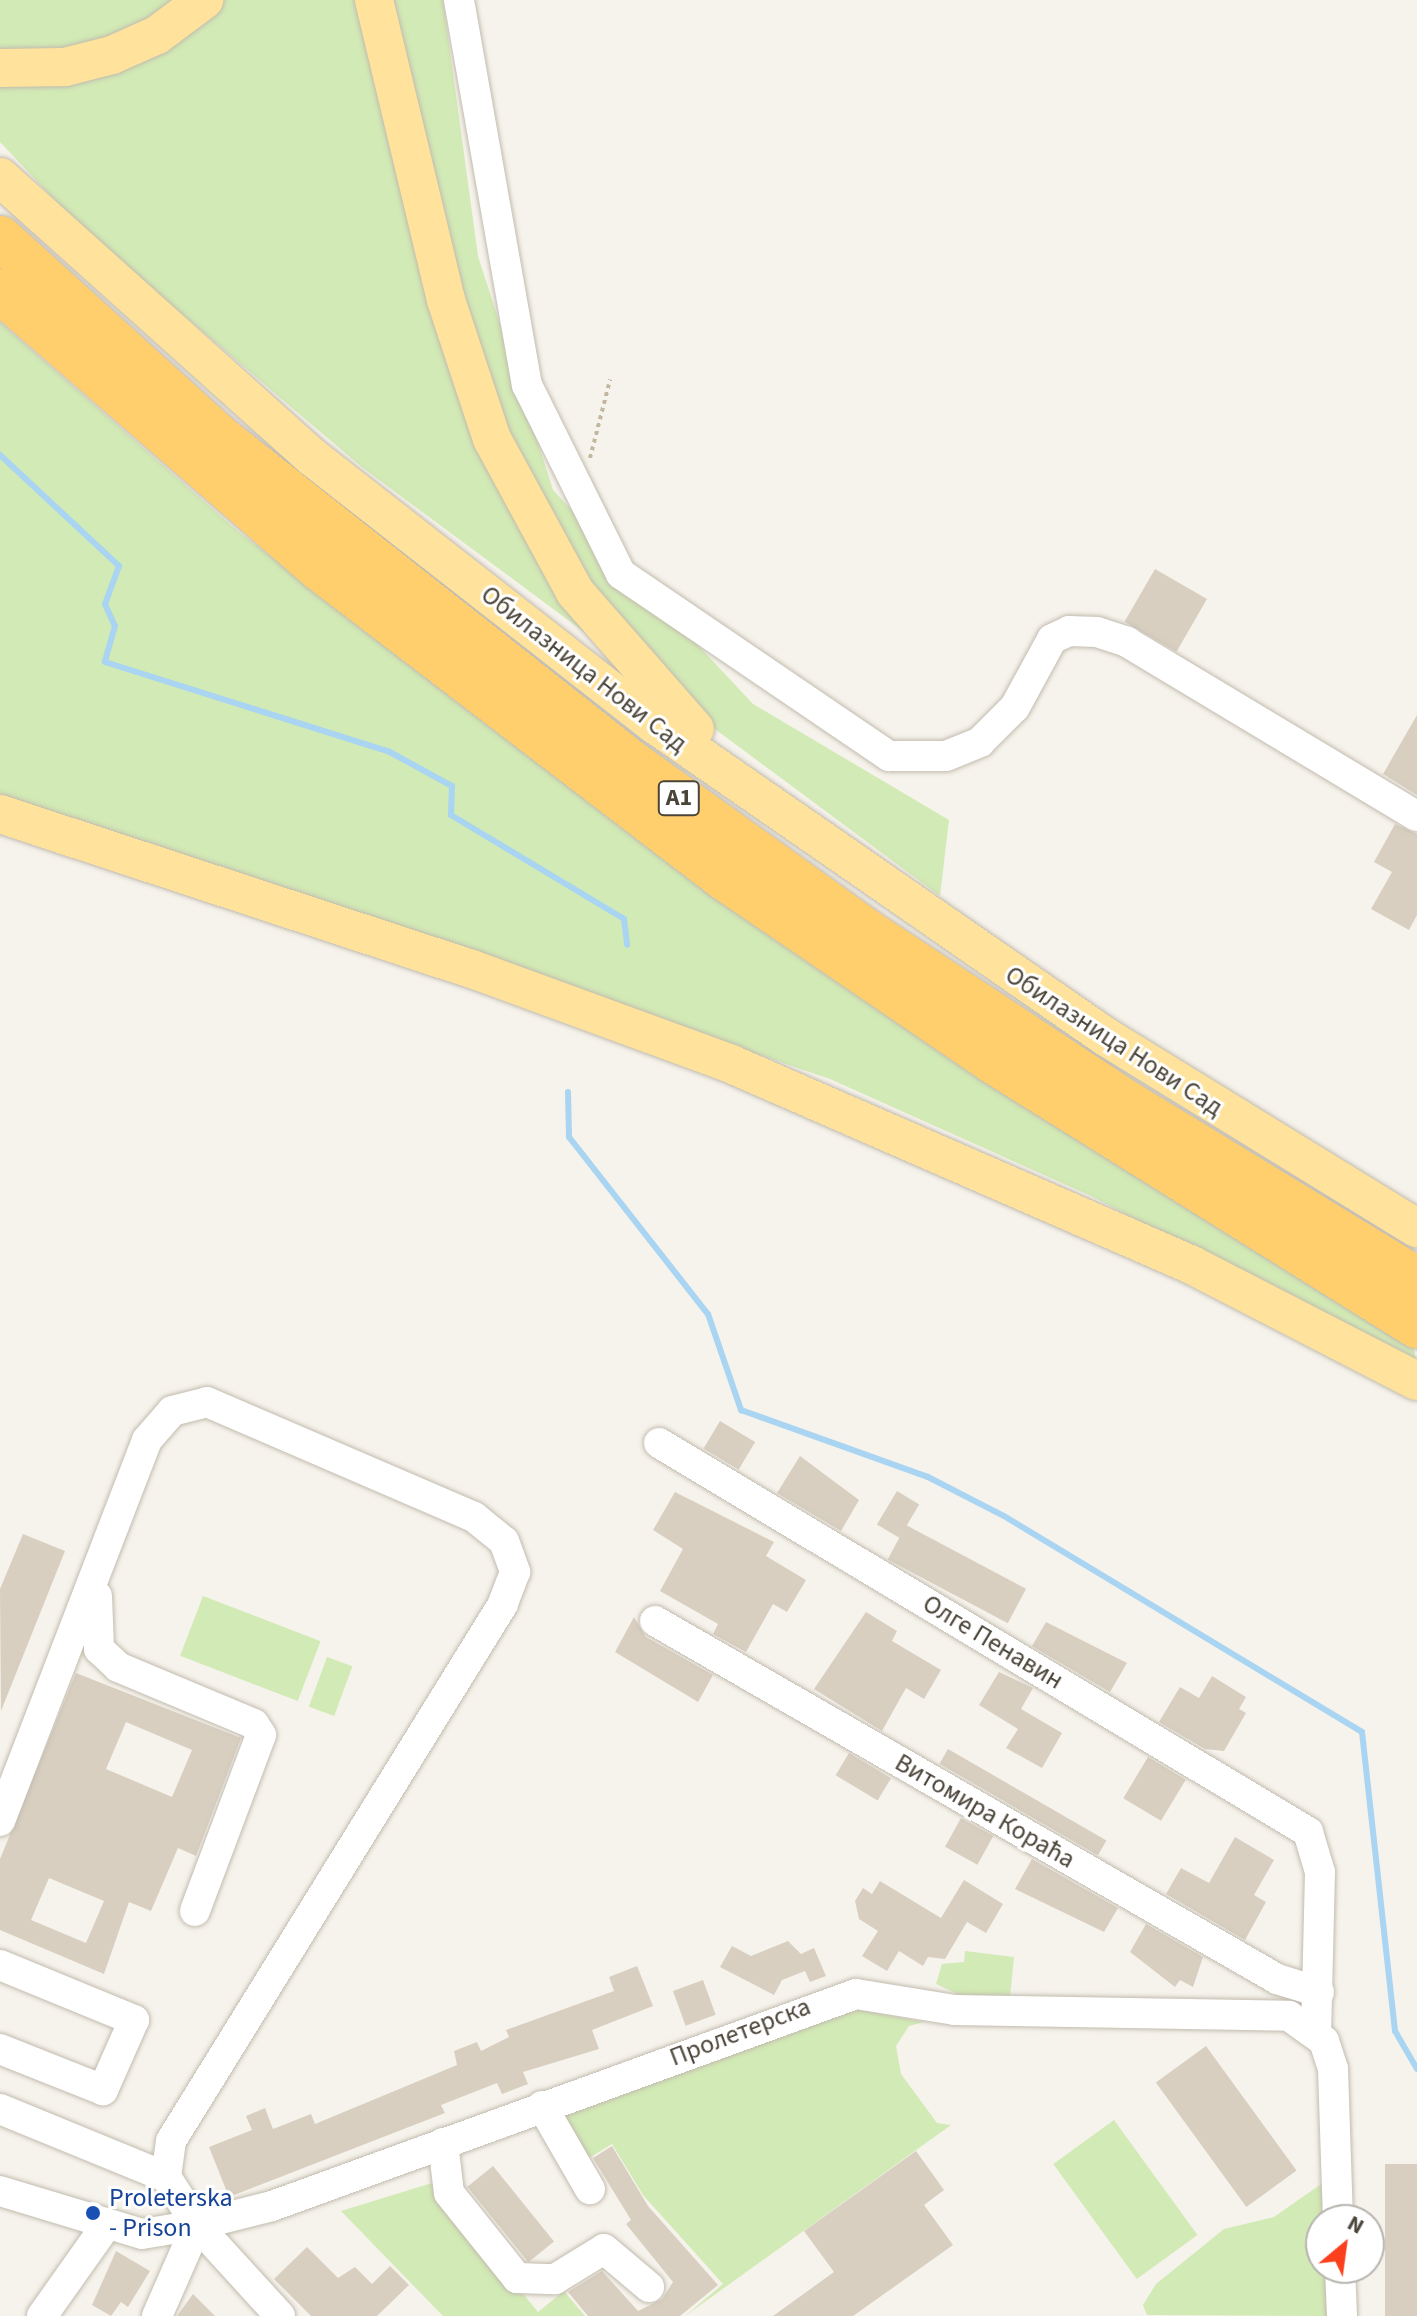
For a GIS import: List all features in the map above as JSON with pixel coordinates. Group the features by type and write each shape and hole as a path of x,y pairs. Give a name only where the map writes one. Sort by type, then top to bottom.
{"highway":[{"name":"A1","path":"0,238 331,529 712,822 1129,1104 1417,1279"},
{"name":"A1","path":"0,291 320,569 724,878 1007,1071 1417,1326"}],"main road":[{"path":"0,68 65,67 112,55 157,35 204,0"},
{"path":"374,0 460,351 529,518 575,592 658,694 810,838"},
{"name":"Обилазница Нови Сад","path":"0,177 312,457 810,838 1243,1126 1417,1228"},
{"path":"0,814 472,969 731,1064 1178,1258 1417,1381"}],"street":[{"path":"459,0 527,385 541,426 582,491 621,574 889,756 946,756 980,742 1015,707 1052,639 1069,631 1097,632 1127,642 1417,816"},
{"path":"0,1821 109,1547 147,1440 172,1411 207,1402 474,1517 504,1541 515,1572 503,1604 171,2141 166,2177"},
{"name":"Олге Пенавин","path":"659,1443 1294,1821 1316,1851 1319,1992"},
{"path":"109,1547 94,1611 99,1649 118,1667 254,1724 261,1735 195,1911"},
{"name":"Витомира Кораћа","path":"655,1621 1277,1979 1319,1992"},
{"path":"0,1965 134,2020 103,2090 0,2049"},
{"path":"1319,1992 1316,2032 1333,2069 1337,2204"},
{"name":"Пролетерска","path":"0,2191 105,2227 142,2234 197,2225 272,2206 856,1994 955,2010 1270,2013 1316,2032"},
{"path":"542,2106 590,2189"},
{"path":"0,2109 166,2177 197,2225 280,2316"},
{"path":"443,2143 449,2193 517,2278 555,2279 604,2249 649,2287"},
{"path":"157,2316 197,2225"},
{"path":"42,2316 105,2227"},
{"path":"1341,2284 1342,2316"}],"path":[{"path":"582,491 610,380"}],"green space":[{"path":"0,0 443,0 478,256 553,490 753,704 949,820 940,896 363,468 84,231 0,142"},
{"path":"0,322 239,532 604,810 986,1081 1414,1349 1417,1367 1091,1196 830,1079 0,795"},
{"path":"203,1596 321,1641 298,1701 180,1656"},
{"path":"327,1657 352,1666 334,1716 309,1707"},
{"path":"965,1951 1014,1957 1010,1997 964,1997 936,1984 942,1964 964,1962"},
{"path":"849,2008 924,2022 909,2026 896,2046 901,2074 937,2123 951,2125 685,2316 723,2284 643,2195 612,2144 584,2161 565,2114"},
{"path":"1114,2120 1197,2235 1137,2279 1053,2164"},
{"path":"1324,2182 1324,2204 1305,2204 1305,2284 1326,2284 1327,2316 1147,2315 1143,2305 1156,2284 1224,2229 1274,2217"},
{"path":"432,2183 538,2312 564,2291 585,2316 443,2316 341,2211"}],"building":[{"path":"1155,569 1207,599 1176,652 1124,622"},
{"path":"1417,715 1417,795 1383,774"},
{"path":"1395,824 1417,834 1417,915 1409,930 1371,909 1392,872 1374,862"},
{"path":"720,1421 755,1442 739,1470 704,1448"},
{"path":"800,1456 859,1500 841,1531 777,1493"},
{"path":"897,1491 919,1504 899,1538 877,1524"},
{"path":"675,1492 774,1542 766,1556 806,1580 787,1612 773,1604 746,1652 713,1634 718,1624 660,1591 683,1549 653,1530"},
{"path":"906,1525 1026,1589 1008,1623 888,1559"},
{"path":"23,1534 65,1551 1,1711 0,1589"},
{"path":"866,1612 897,1631 892,1641 941,1670 924,1699 906,1688 882,1731 814,1689"},
{"path":"634,1617 646,1637 713,1675 698,1702 615,1652"},
{"path":"1046,1622 1127,1663 1110,1692 1032,1646"},
{"path":"999,1672 1033,1688 1021,1709 1062,1733 1042,1768 1006,1748 1018,1729 979,1705"},
{"path":"76,1673 241,1738 196,1856 178,1848 151,1911 129,1902 104,1974 0,1930 0,1859","holes":["126,1722 192,1750 172,1797 106,1769","49,1878 104,1901 86,1943 31,1920"]},
{"path":"1212,1676 1246,1697 1239,1709 1246,1713 1224,1751 1205,1749 1159,1722 1180,1687 1199,1698"},
{"path":"948,1749 1106,1840 1098,1855 940,1764"},
{"path":"849,1753 891,1778 878,1801 836,1775"},
{"path":"1148,1757 1186,1780 1161,1821 1123,1798"},
{"path":"961,1818 993,1836 977,1865 945,1847"},
{"path":"1235,1837 1274,1860 1254,1895 1266,1902 1245,1940 1166,1894 1181,1868 1209,1883"},
{"path":"1032,1859 1118,1908 1104,1932 1015,1889"},
{"path":"964,1880 1003,1904 986,1933 967,1922 945,1959 928,1957 923,1966 899,1951 887,1971 862,1956 878,1931 859,1919 855,1901 863,1888 872,1894 880,1881 941,1918"},
{"path":"1146,1924 1203,1957 1193,1987 1180,1980 1175,1987 1130,1952"},
{"path":"788,1941 801,1954 814,1948 826,1976 810,1982 805,1971 782,1980 774,1995 720,1967 732,1946 751,1956"},
{"path":"637,1966 653,2006 592,2030 599,2049 523,2072 528,2084 502,2094 497,2083 441,2105 445,2113 229,2197 209,2147 252,2130 246,2116 265,2108 273,2129 311,2114 315,2124 457,2065 454,2051 477,2042 481,2051 509,2037 506,2030 614,1991 609,1977"},
{"path":"703,1980 716,2015 686,2026 673,1991"},
{"path":"1206,2046 1297,2171 1246,2207 1156,2082"},
{"path":"612,2146 648,2206 718,2285 680,2316 588,2316 568,2292 602,2271 638,2311 662,2299 673,2282 626,2224 631,2220 593,2158"},
{"path":"916,2151 944,2190 924,2205 953,2245 853,2316 773,2316 834,2272 804,2231"},
{"path":"1385,2164 1417,2164 1417,2316 1385,2316"},
{"path":"493,2166 554,2241 528,2262 467,2187"},
{"path":"307,2247 338,2278 355,2267 372,2284 390,2266 409,2285 377,2316 311,2316 274,2279"},
{"path":"116,2251 150,2271 128,2307 121,2302 111,2316 92,2305"},
{"path":"193,2294 215,2316 177,2316"}],"waterway":[{"path":"0,455 119,566 105,604 115,626 105,662 388,751 452,786 451,815 624,919 627,945"},
{"path":"568,1092 569,1137 708,1314 741,1410 928,1477 1004,1516 1362,1732 1395,2031 1417,2069"}],"place":[{"name":"Proleterska - Prison","path":"93,2213"}]}
